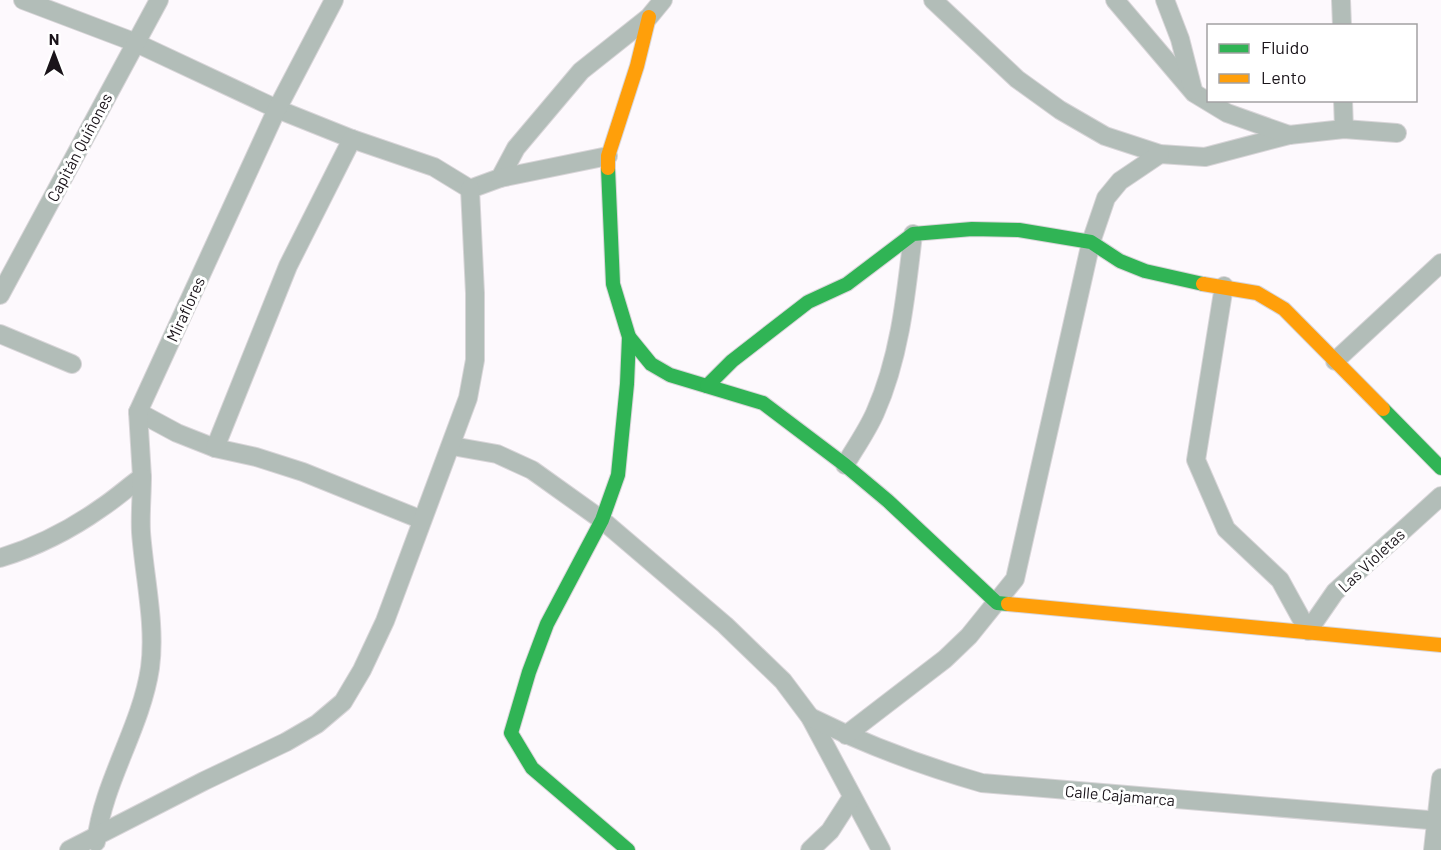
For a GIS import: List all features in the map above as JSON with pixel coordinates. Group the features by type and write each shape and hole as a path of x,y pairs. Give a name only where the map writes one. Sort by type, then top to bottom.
{"street":[{"path":"23,0 134,42 277,109 352,139 434,167 470,189"},
{"name":"Capitán Quiñones","path":"0,295 134,42 159,0"},
{"name":"Miraflores","path":"96,843 112,784 143,699 150,667 150,636 141,530 142,477 138,412 277,109 334,0"},
{"path":"500,178 516,148 581,71 650,17 663,0"},
{"path":"933,0 1017,79 1060,110 1105,136 1160,154 1205,157 1289,135 1344,129 1397,133"},
{"path":"1115,0 1194,93 1207,101"},
{"path":"1165,0 1180,39 1194,93"},
{"path":"1341,0 1342,24"},
{"path":"628,850 532,768 511,733 529,672 547,624 602,520 618,475 629,337 613,284 608,156 650,17"},
{"path":"1209,102 1227,113 1289,135"},
{"path":"1343,102 1344,129"},
{"path":"216,448 288,266 352,139"},
{"path":"846,735 945,659 969,636 1015,579 1091,242 1106,198 1120,181 1160,154"},
{"path":"470,189 500,178 608,156"},
{"path":"69,850 96,843 204,781 286,742 317,724 343,702 362,670 385,621 468,398 475,360 475,293 470,189"},
{"path":"707,386 732,362 808,302 847,284 913,234 972,229 1019,230 1091,242 1120,261 1178,280 1257,293 1284,309 1441,468"},
{"path":"845,465 875,414 889,375 904,314 913,234"},
{"path":"1335,361 1441,263"},
{"path":"1224,286 1196,460 1226,529 1280,580 1308,631"},
{"path":"0,334 72,364"},
{"path":"629,337 651,364 670,375 763,403 845,465 888,501 997,603 1441,645"},
{"path":"138,412 177,433 216,448 256,457 303,472 422,520"},
{"path":"452,446 497,454 532,470 602,520 724,625 783,681 810,717 881,850"},
{"path":"0,558 22,551 72,528 104,507 142,477"},
{"name":"Las Violetas","path":"1308,631 1335,592 1439,502"},
{"name":"Calle Cajamarca","path":"810,717 846,735 932,769 982,783 1439,821"},
{"path":"1433,850 1439,821 1441,778"},
{"path":"810,850 830,831 852,797"}],"traffic: fast":[{"path":"608,168 613,284 629,337 618,475 602,520 547,624 529,672 511,733 532,768 628,850"},
{"path":"707,386 732,361 808,302 847,284 913,234 972,229 1019,230 1091,242 1120,261 1145,271 1203,284"},
{"path":"629,337 651,364 670,375 763,403 845,465 888,501 997,603 1008,604"},
{"path":"1383,409 1441,468"}],"traffic: slow":[{"path":"608,168 608,156 637,66 649,17"},
{"path":"1203,284 1257,293 1284,309 1383,409"},
{"path":"1008,604 1441,645"}]}
